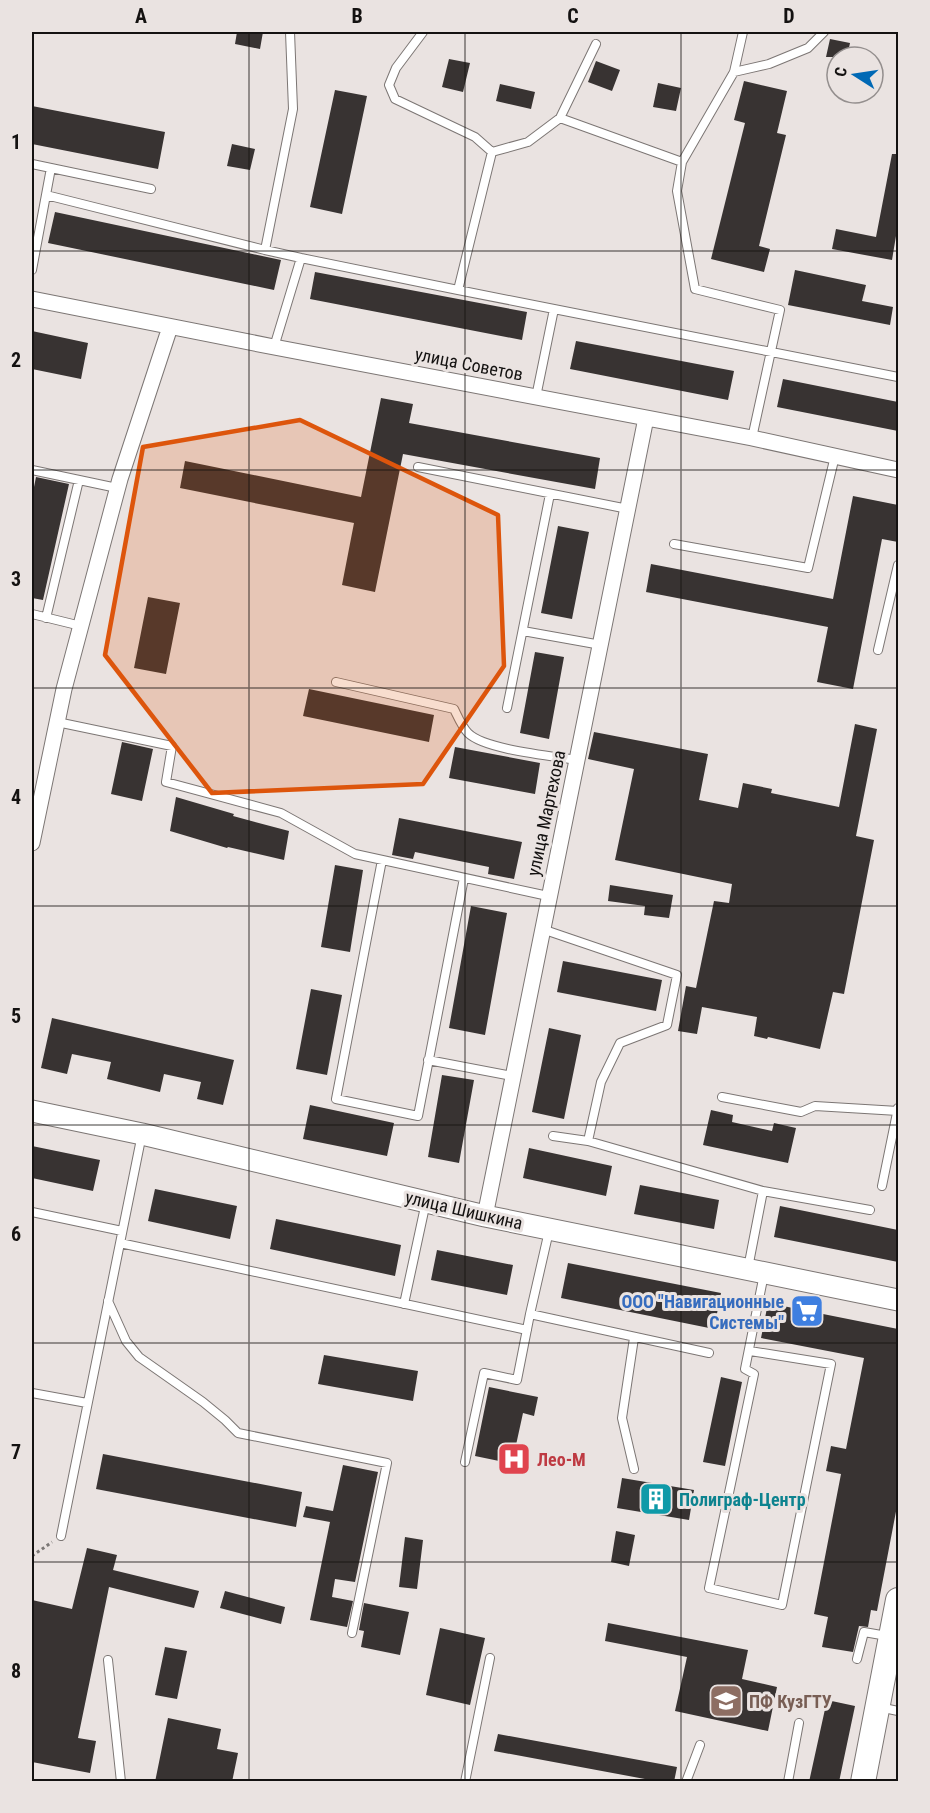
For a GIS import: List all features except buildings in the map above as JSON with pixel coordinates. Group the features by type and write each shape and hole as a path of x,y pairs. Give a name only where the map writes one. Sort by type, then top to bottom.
{"main road":[{"name":"улица Шишкина","path":"32,1111 142,1134 484,1216 898,1300"},
{"path":"863,1782 888,1708 891,1637 898,1600"}],"street":[{"name":"улица Советов","path":"32,299 752,438 898,470"},
{"path":"32,843 57,722 117,488 170,327"},
{"name":"улица Мартехова","path":"484,1216 646,418"}],"lane":[{"path":"265,250 293,109 290,32"},
{"path":"423,32 396,68 389,85 396,99 475,137 492,152"},
{"path":"743,32 734,72 682,162 677,191 695,289 780,310 752,438"},
{"path":"734,72 769,64 808,48 824,32"},
{"path":"492,152 528,142 560,118 596,44"},
{"path":"560,118 682,162"},
{"path":"458,290 492,152"},
{"path":"32,164 151,189"},
{"path":"32,270 51,168"},
{"path":"46,195 301,258 898,377"},
{"path":"274,347 301,258"},
{"path":"536,397 554,309"},
{"path":"674,544 808,568 835,456"},
{"path":"418,467 628,509"},
{"path":"32,470 117,488"},
{"path":"46,618 79,480"},
{"path":"507,708 550,494"},
{"path":"878,650 898,565"},
{"path":"32,614 81,626"},
{"path":"523,631 601,645"},
{"path":"336,682 454,709 469,733 479,741 494,746 578,760"},
{"path":"57,722 171,746 166,782 281,813 355,854 548,896"},
{"path":"382,860 336,1099 418,1116 464,878"},
{"path":"542,929 677,975 667,1025 620,1043 601,1082 588,1141"},
{"path":"428,1060 512,1076"},
{"path":"722,1097 801,1112 816,1106 898,1108 882,1186"},
{"path":"61,1536 142,1134"},
{"path":"553,1136 588,1141 763,1191 870,1210"},
{"path":"750,1351 831,1365 782,1605 709,1588 754,1374 745,1369 750,1351 763,1191"},
{"path":"404,1304 426,1202"},
{"path":"32,1212 122,1231"},
{"path":"465,1462 484,1373 517,1380 550,1230"},
{"path":"120,1243 527,1330"},
{"path":"108,1301 126,1341 140,1357 203,1402 238,1433 387,1463 352,1632"},
{"path":"530,1314 709,1353"},
{"path":"634,1338 622,1418 634,1469"},
{"path":"32,1393 87,1403"},
{"path":"857,1659 864,1632 891,1637"},
{"path":"465,1782 490,1658"},
{"path":"108,1660 121,1782"},
{"path":"788,1782 800,1723"},
{"path":"686,1782 700,1745"}],"path":[{"path":"32,1556 61,1536"}],"highlighted area":[{"path":"300,420 498,515 504,666 423,784 212,793 105,655 143,447"}],"place":[{"name":"ООО \"Навигационные Системы\"","path":"807,1311"},
{"name":"Лео-М","path":"514,1459"},
{"name":"Полиграф-Центр","path":"656,1499"},
{"name":"ПФ КузГТУ","path":"726,1701"}]}
